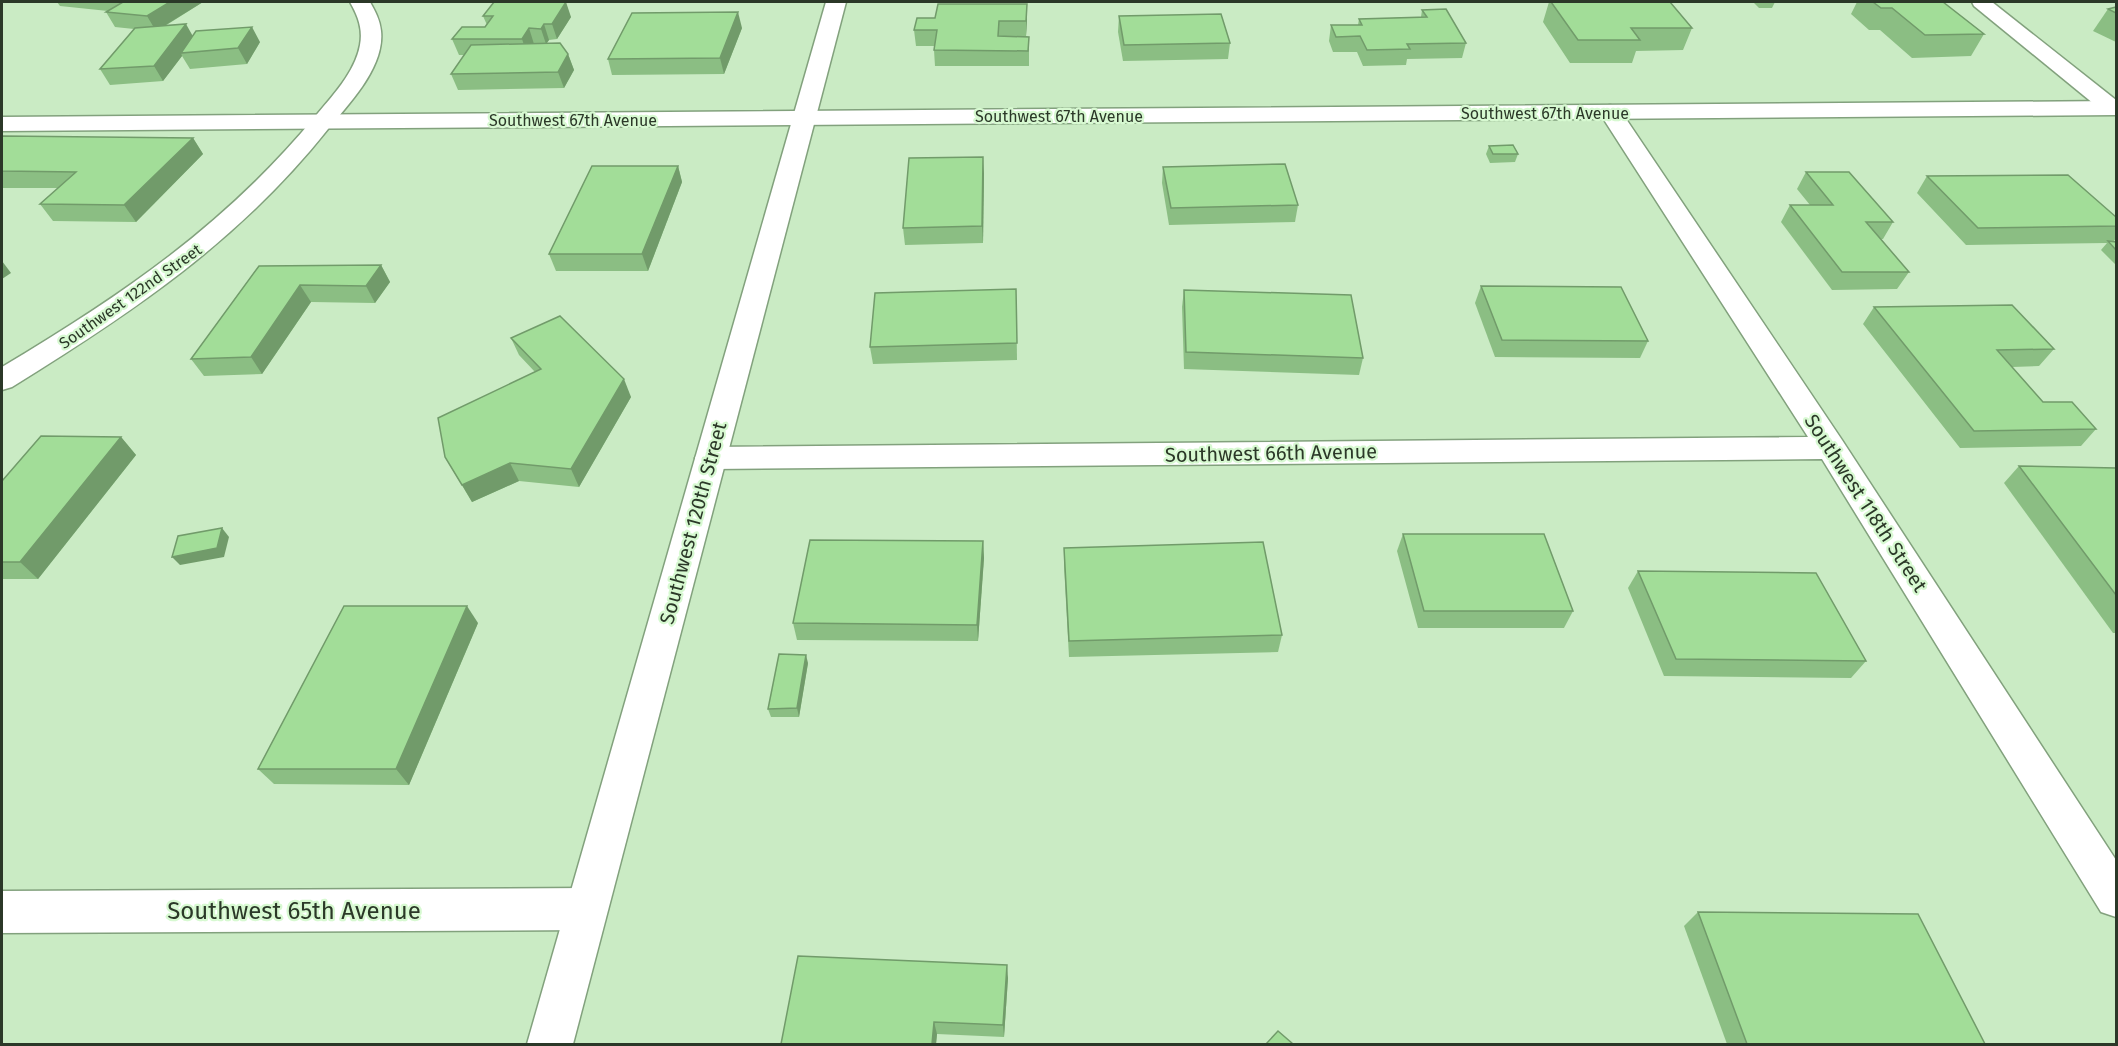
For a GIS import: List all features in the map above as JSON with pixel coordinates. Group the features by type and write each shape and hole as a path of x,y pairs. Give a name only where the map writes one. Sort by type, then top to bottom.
{"street":[{"name":"Southwest 122nd Street","path":"2,380 103,318 204,246 258,196 324,122 356,78 371,49 371,21 360,2"},
{"name":"Southwest 120th Street","path":"550,1044 836,2"},
{"path":"1981,2 2115,108"},
{"name":"Southwest 67th Avenue","path":"2,124 2115,108"},
{"name":"Southwest 118th Street","path":"1610,112 1831,448 2116,897"},
{"name":"Southwest 66th Avenue","path":"711,458 1831,448"},
{"name":"Southwest 65th Avenue","path":"2,912 587,909"}],"building":[{"path":"123,2 170,2 147,16 106,12"},
{"path":"494,2 566,2 552,24 544,24 541,29 529,28 522,39 452,39 462,27 485,27 493,16 483,16"},
{"path":"1551,2 1670,2 1692,28 1631,28 1640,40 1578,40"},
{"path":"1873,2 1943,2 1984,34 1925,35 1892,8 1881,8"},
{"path":"938,4 1027,4 1026,21 999,21 998,36 1029,37 1028,51 934,50 937,30 914,30 917,18 935,18"},
{"path":"2116,7 2116,13 2108,9"},
{"path":"1446,9 1466,43 1407,44 1410,49 1367,50 1360,36 1336,37 1331,25 1362,25 1359,19 1427,17 1422,10"},
{"path":"738,12 720,58 608,59 632,13"},
{"path":"1221,14 1230,43 1124,45 1119,16"},
{"path":"186,24 154,66 100,69 135,28"},
{"path":"252,27 238,48 181,53 196,31"},
{"path":"560,43 568,54 558,72 451,74 471,45"},
{"path":"3,136 193,138 124,205 40,204 76,172 2,171"},
{"path":"1513,145 1518,154 1493,154 1489,146"},
{"path":"983,157 982,226 903,228 909,158"},
{"path":"1285,164 1298,205 1171,208 1163,167"},
{"path":"592,166 678,166 642,254 549,254"},
{"path":"1806,172 1849,172 1893,222 1866,222 1909,272 1842,272 1790,205 1833,205"},
{"path":"2068,175 2116,217 2116,226 1978,228 1927,176"},
{"path":"2108,241 2116,242 2116,250"},
{"path":"381,265 366,286 300,285 251,357 191,359 259,266"},
{"path":"1481,286 1621,287 1648,341 1502,340"},
{"path":"1016,289 1017,343 870,347 875,293"},
{"path":"1184,290 1351,295 1363,358 1186,352"},
{"path":"2012,305 2054,349 1997,350 2043,402 2072,402 2096,429 1974,431 1874,307"},
{"path":"560,316 624,379 571,469 510,463 462,485 445,457 438,418 541,369 511,338"},
{"path":"41,436 121,437 20,562 2,562 2,481"},
{"path":"2019,466 2116,468 2116,595"},
{"path":"222,528 217,548 172,557 178,536"},
{"path":"1403,534 1544,534 1573,611 1424,611"},
{"path":"810,540 983,541 977,625 793,623"},
{"path":"1263,542 1282,635 1069,641 1064,548"},
{"path":"1638,571 1816,573 1866,661 1676,659"},
{"path":"344,606 467,606 396,769 258,769"},
{"path":"779,654 806,655 797,708 768,709"},
{"path":"1698,912 1918,914 1985,1044 1747,1044"},
{"path":"798,956 1007,965 1003,1025 934,1022 932,1044 781,1044"},
{"path":"1278,1031 1293,1044 1266,1044"}]}
